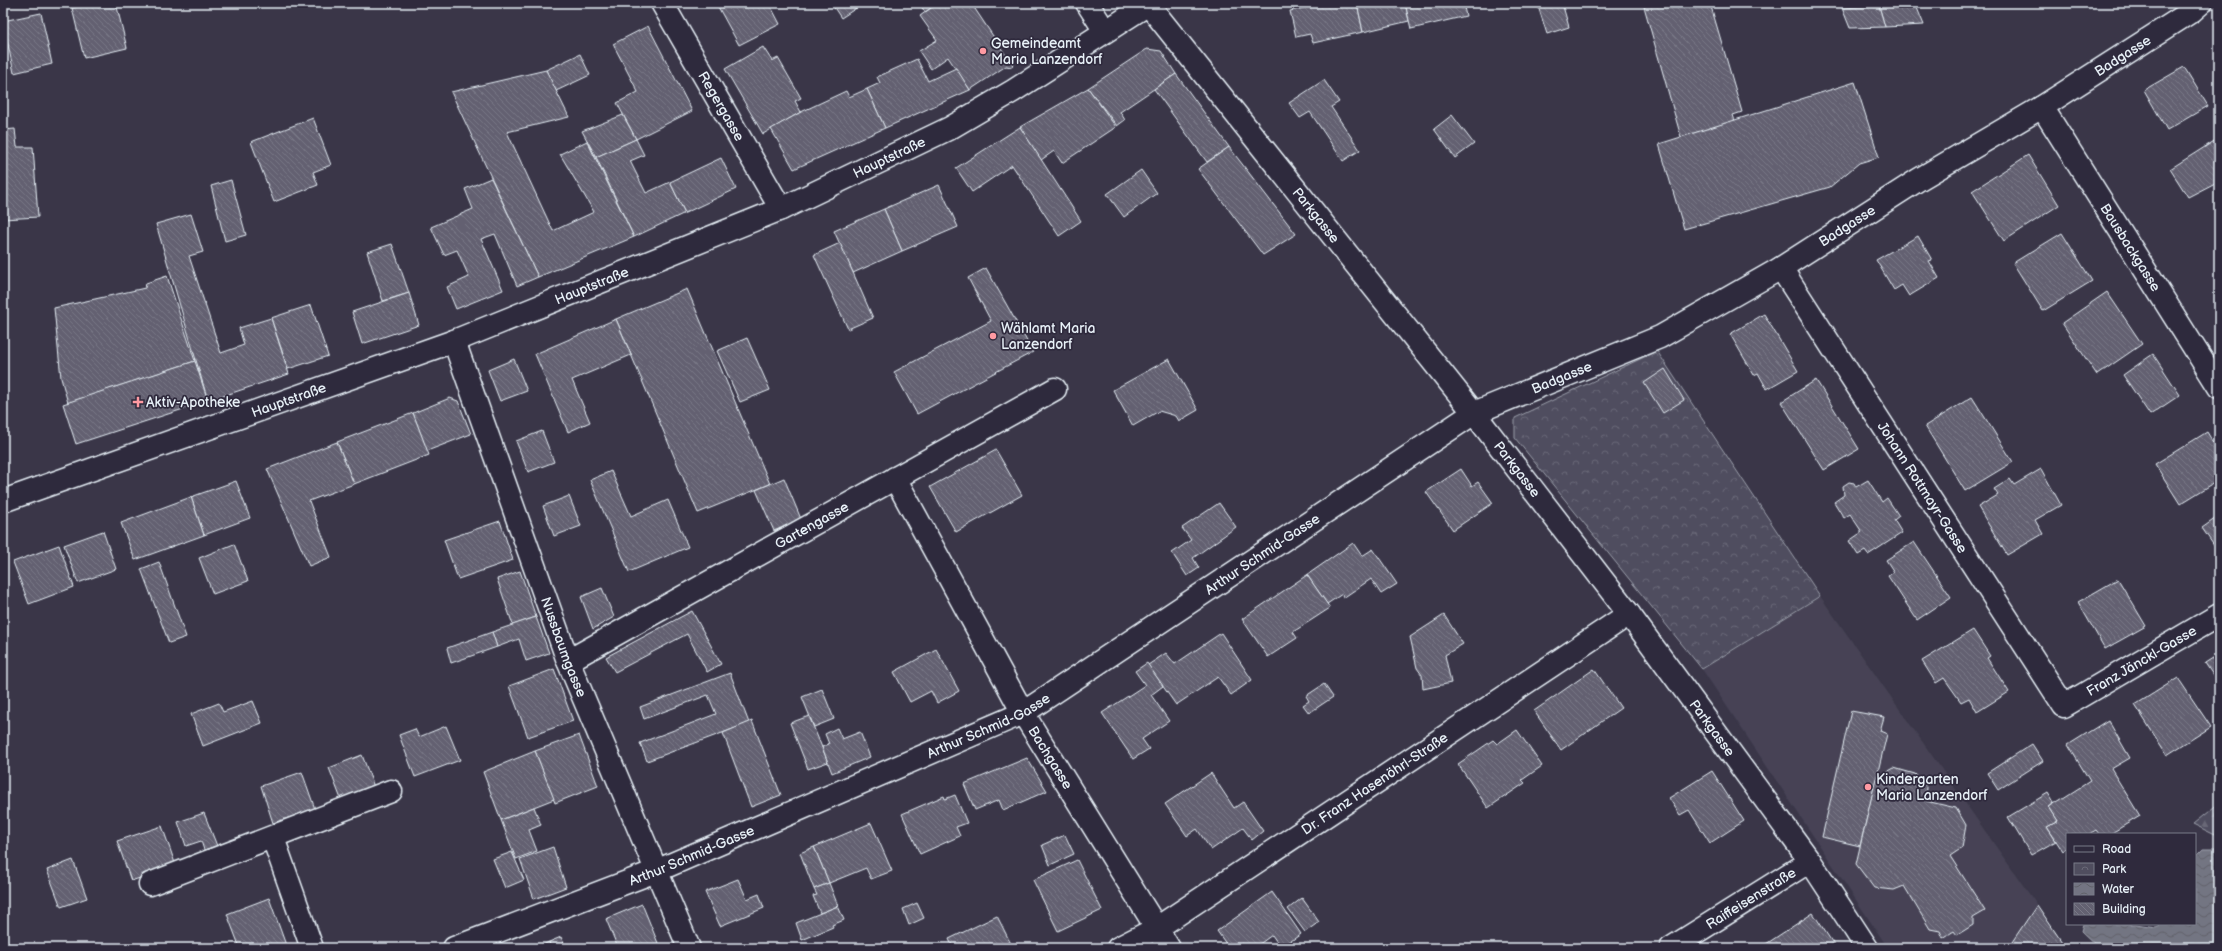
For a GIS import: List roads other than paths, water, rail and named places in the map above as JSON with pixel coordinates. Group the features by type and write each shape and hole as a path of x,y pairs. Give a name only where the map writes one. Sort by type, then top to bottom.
{"street":[{"name":"Regergasse","path":"662,3 781,209"},
{"path":"1087,3 1105,31"},
{"name":"Badgasse","path":"1474,413 1660,337 1782,268 1918,180 2042,108 2192,11 2201,3"},
{"name":"Hauptstraße","path":"3,501 454,341 781,209 950,128 1013,92 1105,31 1149,4"},
{"name":"Parkgasse","path":"1149,4 1474,413 1629,614 1810,861 1867,948"},
{"name":"Bausbackgasse","path":"2042,108 2219,387"},
{"name":"Johann Rottmayr-Gasse","path":"1782,268 2064,706"},
{"name":"Nussbaumgasse","path":"454,341 568,661 688,948"},
{"name":"Gartengasse","path":"568,661 1056,389"},
{"name":"Arthur Schmid-Gasse","path":"454,948 656,871 1023,713 1474,413"},
{"name":"Bachgasse","path":"895,478 1023,713 1169,948"},
{"name":"Dr. Franz Hasenöhrl-Straße","path":"1118,948 1157,928 1629,614"},
{"name":"Franz Jänckl-Gasse","path":"2064,706 2219,615"},
{"path":"150,884 273,838 391,791"},
{"path":"273,838 312,948"},
{"name":"Raiffeisenstraße","path":"1671,948 1810,861"}],"water":[{"path":"2203,848 2219,848 2219,948 2099,948 2081,931 2083,925 2143,925 2156,927 2161,925 2196,925 2196,855"}],"place":[{"name":"Gemeindeamt Maria Lanzendorf","path":"983,51"},
{"name":"Wählamt Maria Lanzendorf","path":"993,336"},
{"name":"Aktiv-Apotheke","path":"138,402"},
{"name":"Kindergarten Maria Lanzendorf","path":"1868,787"}]}
